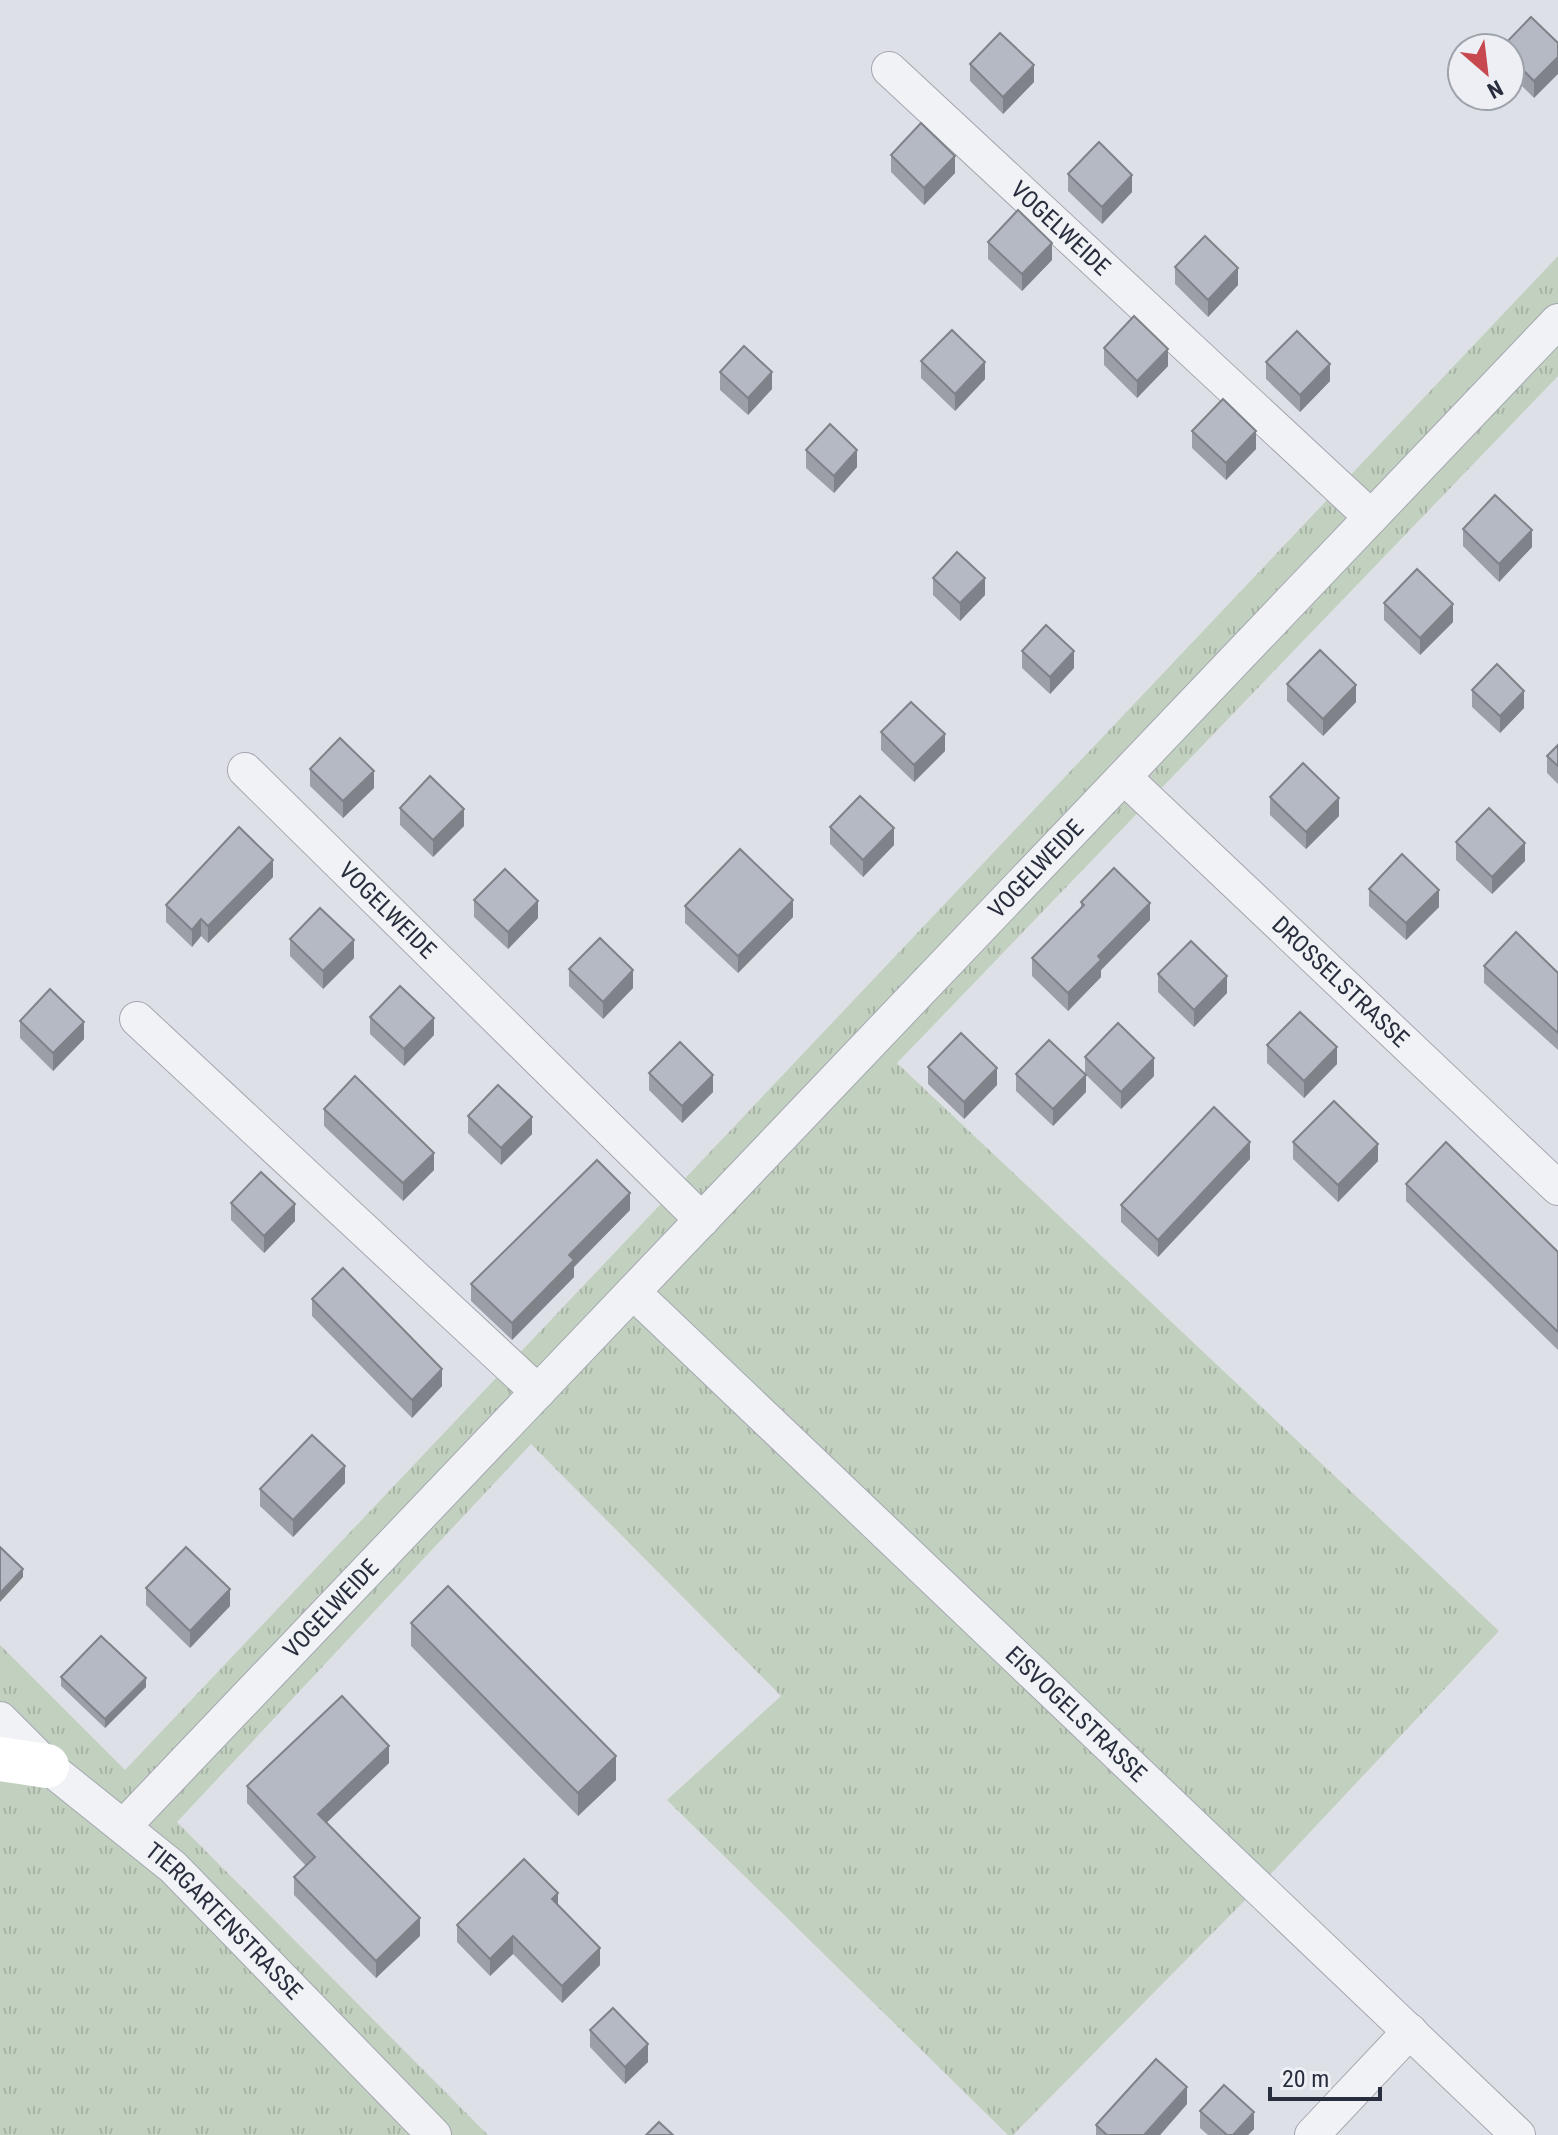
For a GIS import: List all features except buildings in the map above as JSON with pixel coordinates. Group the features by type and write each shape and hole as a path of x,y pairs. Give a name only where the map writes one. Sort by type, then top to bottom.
{"street":[{"name":"VOGELWEIDE","path":"889,69 1371,517"},
{"name":"VOGELWEIDE","path":"124,1826 1558,321"},
{"name":"VOGELWEIDE","path":"245,770 702,1220"},
{"name":"DROSSELSTRASSE","path":"1124,777 1558,1188"},
{"path":"137,1019 538,1392"},
{"name":"EISVOGELSTRASSE","path":"633,1292 1518,2135"},
{"name":"TIERGARTENSTRASSE","path":"0,1719 47,1766 173,1867 434,2135"},
{"path":"0,1759 47,1766"},
{"path":"1312,2135 1410,2031"}],"green space":[{"path":"1558,256 1558,376 897,1063 1499,1631 1267,1878 1013,2135 1008,2135 667,1800 781,1696 531,1444 177,1822 488,2135 0,2135 0,1645 125,1770"}]}
